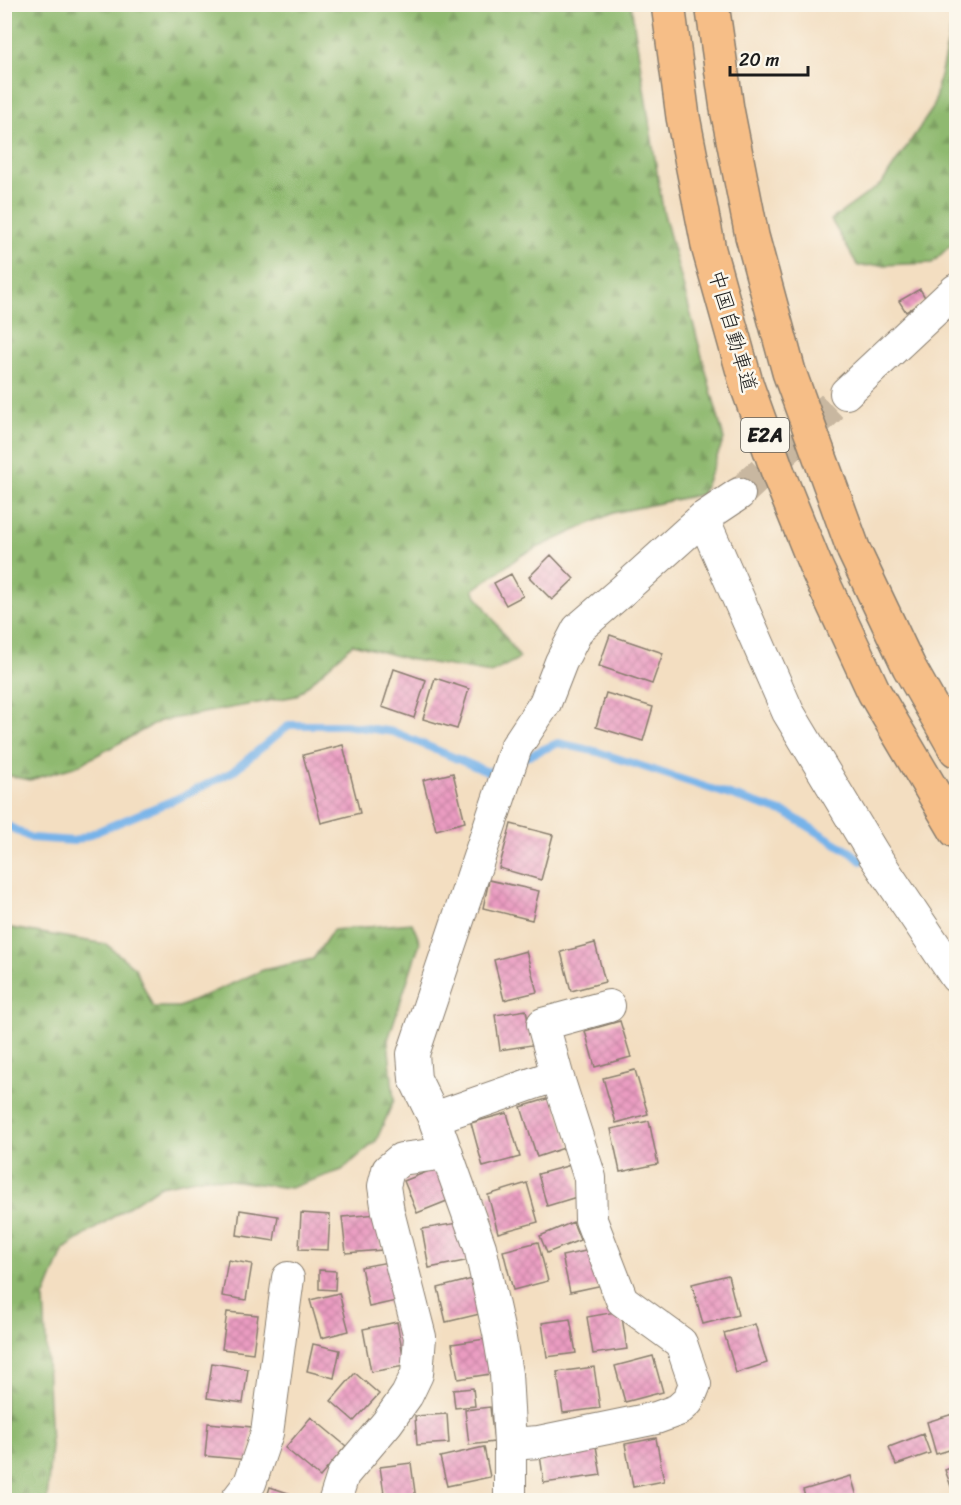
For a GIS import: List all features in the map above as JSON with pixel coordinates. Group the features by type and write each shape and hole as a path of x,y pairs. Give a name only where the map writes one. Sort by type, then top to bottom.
{"highway":[{"name":"中国自動車道","path":"668,4 683,117 709,250 747,386 780,478 816,567 874,692 957,831"},
{"name":"中国自動車道","path":"712,4 727,109 752,236 789,372 854,551 909,667 957,750"}],"street":[{"path":"846,393 957,290"},
{"path":"510,1500 507,1374 499,1333 480,1247 434,1118 415,1079 413,1054 516,747 545,703 561,662 578,629 703,518 739,494"},
{"path":"703,518 788,712 874,855 957,977"},
{"path":"510,1444 539,1442 656,1418 678,1410 688,1401 695,1384 681,1343 622,1300 591,1220 590,1178 543,1024 609,1006"},
{"path":"434,1118 557,1075"},
{"path":"335,1500 343,1475 387,1423 407,1395 417,1374 420,1337 388,1212 384,1186 388,1170 401,1159 447,1153"},
{"path":"237,1500 250,1483 267,1433 288,1278"}],"green space":[{"path":"5,4 631,5 663,210 724,439 702,494 613,513 522,555 473,590 520,658 491,673 408,659 353,644 296,696 160,721 77,766 30,780 5,775"},
{"path":"956,5 956,240 932,263 858,266 831,220 882,183 933,108"},
{"path":"412,923 420,942 388,1040 394,1100 376,1141 342,1170 290,1188 205,1177 160,1186 64,1249 44,1298 51,1445 47,1500 5,1500 5,927 106,944 135,968 153,1007 179,1007 263,970 313,959 333,930"}],"building":[{"path":"920,289 926,299 906,312 899,301"},
{"path":"551,555 574,579 552,600 529,577"},
{"path":"511,574 523,596 506,605 494,583"},
{"path":"610,635 663,653 652,684 599,666"},
{"path":"394,669 426,680 414,718 382,707"},
{"path":"435,678 469,689 457,729 423,719"},
{"path":"606,693 653,707 643,741 596,727"},
{"path":"343,745 360,813 321,823 303,755"},
{"path":"453,773 465,822 436,830 423,780"},
{"path":"511,824 553,835 541,880 499,868"},
{"path":"489,880 539,891 532,920 483,908"},
{"path":"595,943 605,982 571,991 561,952"},
{"path":"526,951 537,992 504,1000 494,960"},
{"path":"526,1010 532,1045 500,1050 495,1015"},
{"path":"620,1021 631,1057 595,1067 585,1031"},
{"path":"635,1070 648,1114 616,1123 603,1078"},
{"path":"553,1097 570,1146 537,1157 521,1107"},
{"path":"507,1113 520,1157 483,1167 471,1123"},
{"path":"649,1121 658,1164 620,1172 611,1129"},
{"path":"444,1165 457,1197 417,1213 404,1181"},
{"path":"571,1165 580,1196 547,1206 538,1174"},
{"path":"527,1183 538,1222 498,1233 488,1195"},
{"path":"240,1210 278,1216 274,1241 237,1235"},
{"path":"301,1213 330,1215 328,1250 299,1249"},
{"path":"378,1214 382,1250 346,1253 342,1217"},
{"path":"463,1222 470,1260 429,1268 422,1229"},
{"path":"573,1222 580,1240 547,1253 540,1236"},
{"path":"538,1242 548,1281 513,1290 503,1251"},
{"path":"595,1249 603,1285 570,1292 562,1256"},
{"path":"228,1260 252,1264 246,1300 222,1296"},
{"path":"388,1262 396,1301 369,1307 361,1267"},
{"path":"319,1270 336,1271 335,1290 319,1289"},
{"path":"728,1275 738,1315 703,1324 692,1284"},
{"path":"476,1278 484,1313 446,1322 438,1288"},
{"path":"339,1293 349,1331 321,1338 310,1300"},
{"path":"621,1311 627,1349 593,1354 587,1317"},
{"path":"227,1312 258,1315 253,1353 222,1349"},
{"path":"570,1319 576,1353 547,1357 542,1323"},
{"path":"397,1322 405,1366 371,1372 363,1329"},
{"path":"755,1324 767,1363 736,1373 724,1333"},
{"path":"485,1339 490,1374 458,1379 452,1344"},
{"path":"313,1344 340,1350 334,1378 307,1371"},
{"path":"653,1356 663,1392 625,1402 615,1366"},
{"path":"212,1363 248,1369 243,1403 207,1398"},
{"path":"594,1367 600,1408 563,1413 557,1372"},
{"path":"355,1373 379,1394 354,1421 331,1401"},
{"path":"473,1388 475,1406 455,1408 453,1390"},
{"path":"490,1407 494,1442 469,1445 465,1410"},
{"path":"956,1413 956,1448 936,1454 927,1422"},
{"path":"447,1414 449,1443 417,1445 415,1416"},
{"path":"311,1417 346,1446 320,1477 285,1448"},
{"path":"208,1423 252,1427 249,1460 205,1456"},
{"path":"923,1434 930,1453 896,1465 889,1447"},
{"path":"656,1438 664,1481 633,1487 625,1444"},
{"path":"596,1446 601,1475 544,1483 540,1455"},
{"path":"484,1447 490,1477 447,1486 440,1457"},
{"path":"411,1463 416,1500 385,1500 380,1467"},
{"path":"956,1466 956,1500 945,1470"},
{"path":"851,1476 858,1500 806,1500 803,1490"},
{"path":"270,1487 309,1500 266,1500"}],"waterway":[{"path":"4,824 31,838 74,841 181,797 232,772 289,725 345,725 394,732 488,772 499,768"},
{"path":"521,759 558,743 598,752 788,814 852,853 861,861 864,860"}],"tunnel":[{"path":"739,494 846,393"}]}
